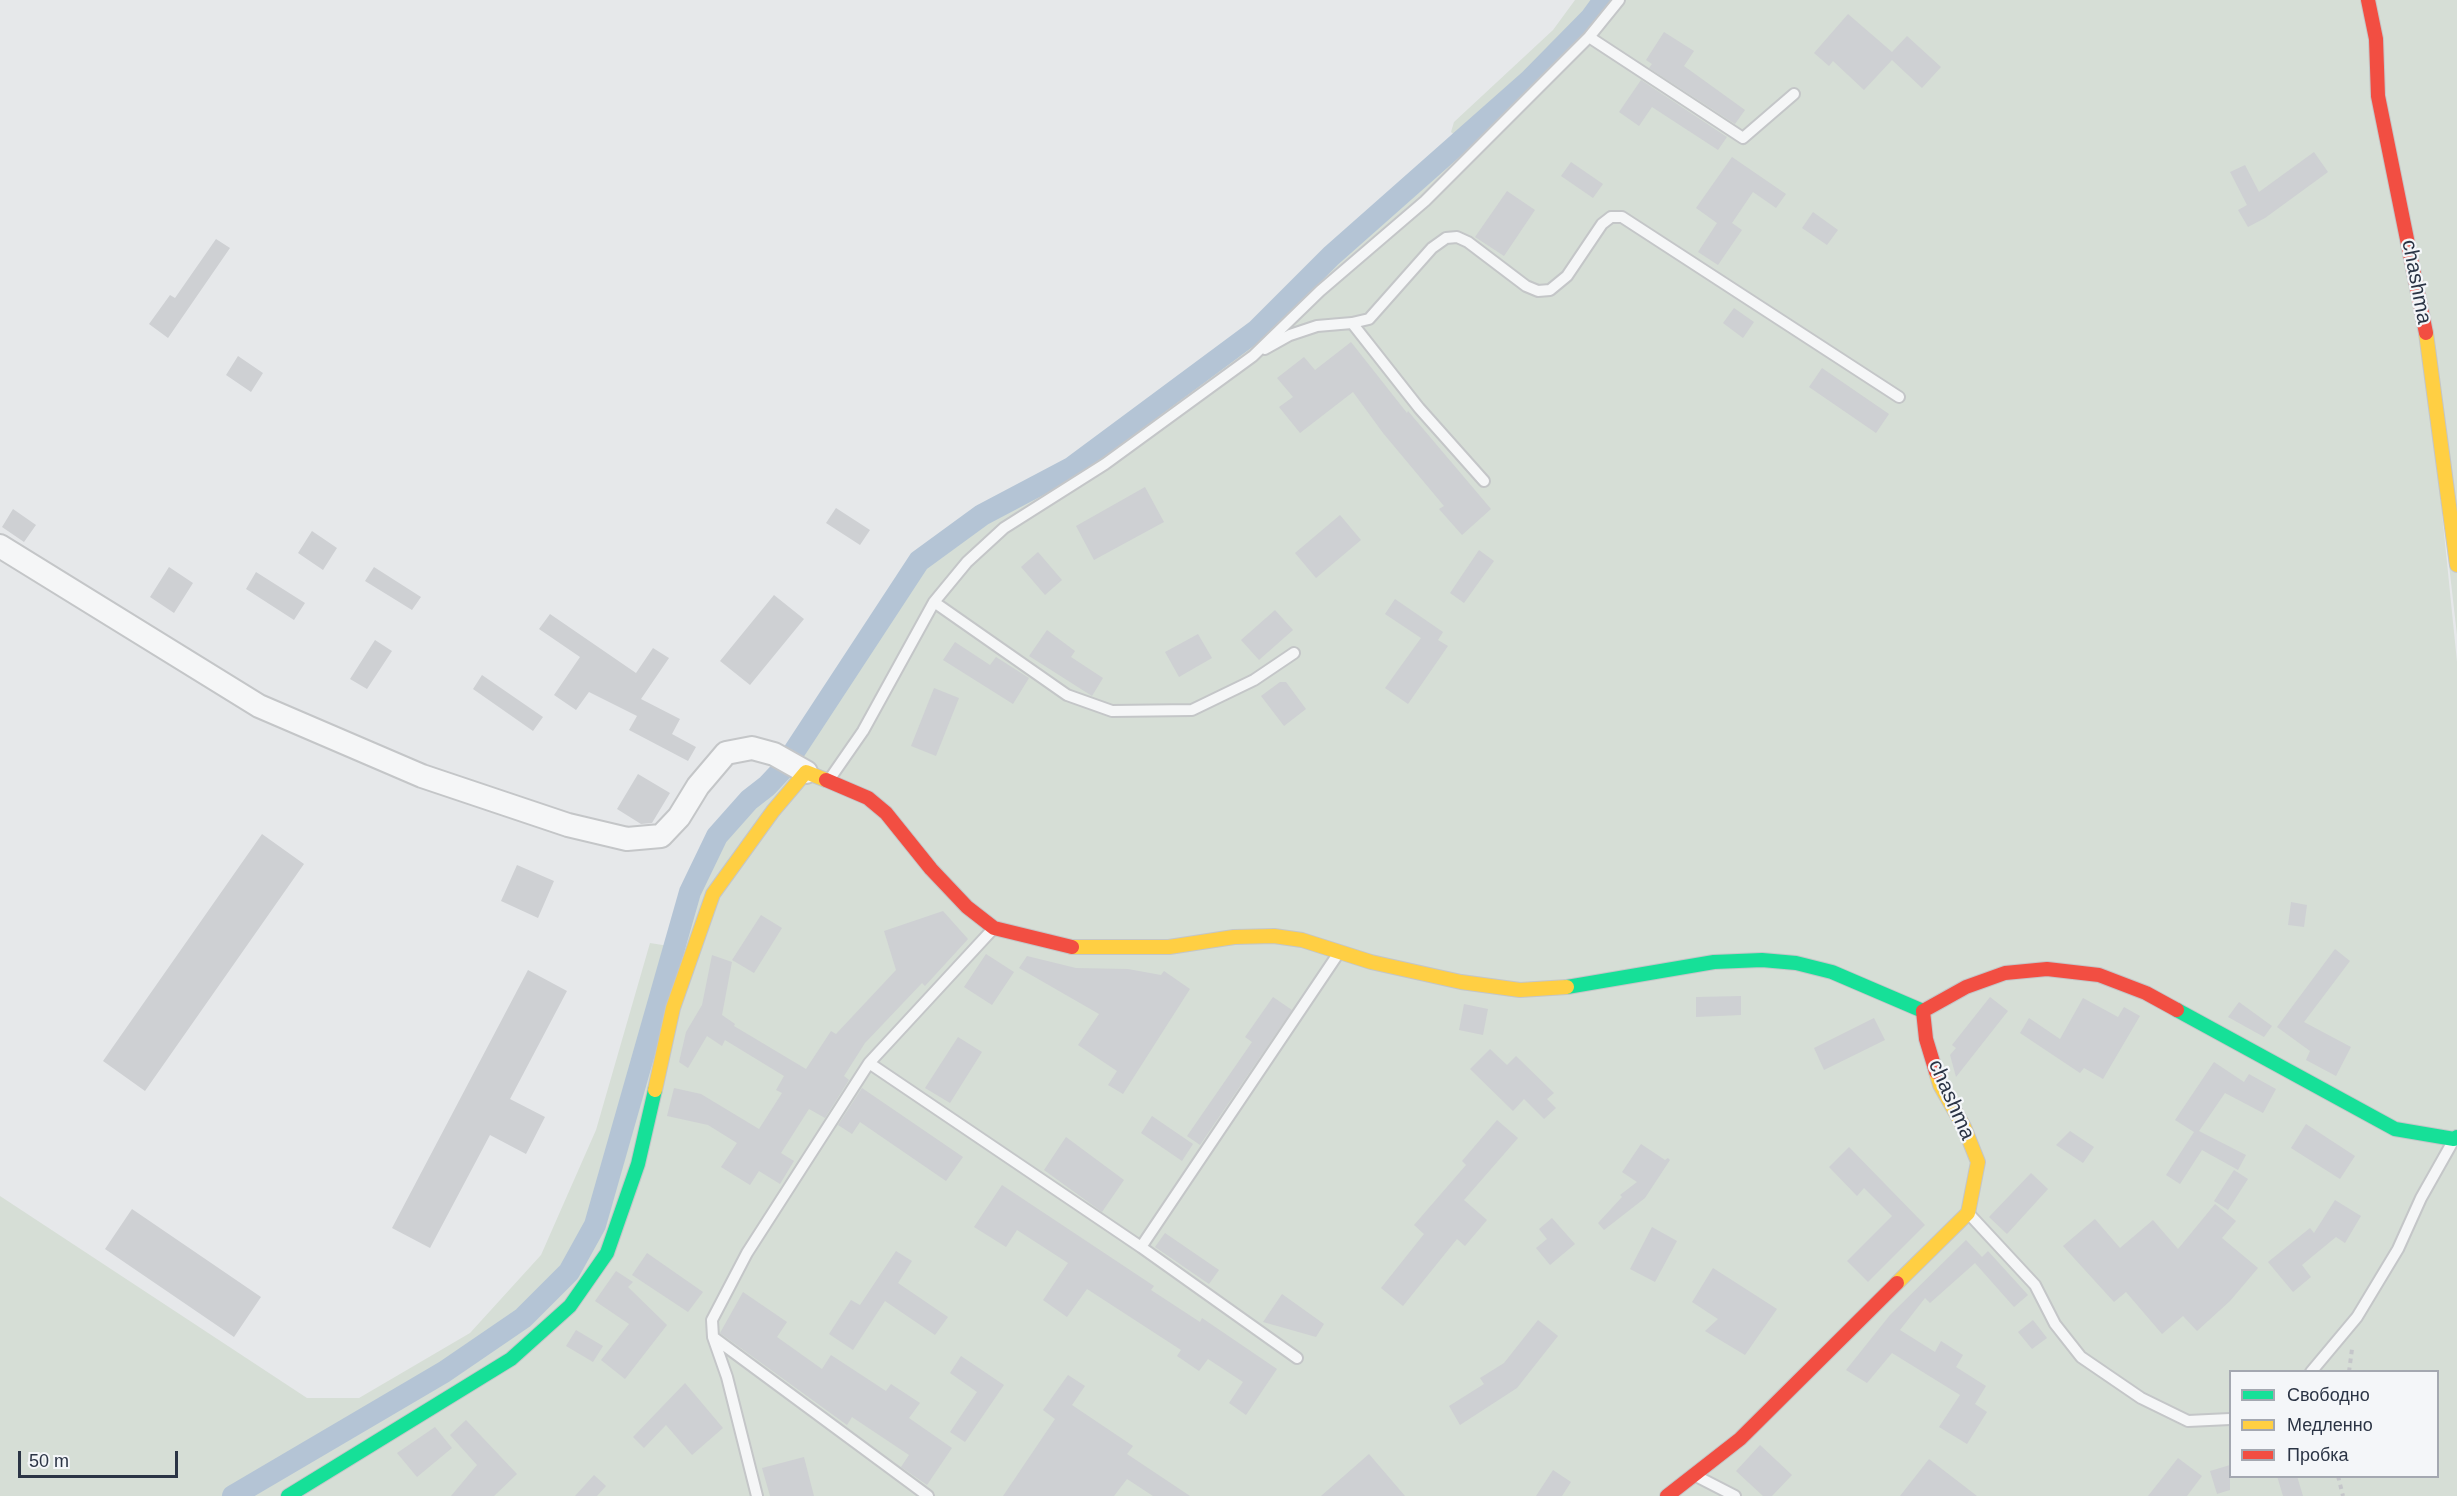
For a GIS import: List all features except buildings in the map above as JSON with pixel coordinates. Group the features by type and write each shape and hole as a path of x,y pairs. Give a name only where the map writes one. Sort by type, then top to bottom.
{"street":[{"name":"сhashma","path":"2368,0 2376,39 2378,96 2422,306 2457,565"},
{"path":"0,546 259,706 422,776 568,825 627,839 661,836 679,818 698,786 726,753 752,748 774,754 827,783 868,798 886,813 960,900 994,928 1079,948 1169,948 1234,938 1274,936 1302,939 1371,962 1438,977 1520,990 1583,985 1714,962 1762,960 1796,963 1832,972 1923,1011 1966,987 2006,973 2048,969 2099,975 2146,993 2395,1129 2455,1138"},
{"path":"288,1496 511,1359 570,1306 607,1253 638,1164 673,1008 713,894 773,811 800,769"},
{"name":"сhashma","path":"1923,1011 1926,1039 1940,1085 1964,1127 1978,1162 1968,1213"},
{"path":"1667,1496 1747,1432 1968,1213"}],"lane":[{"path":"1253,356 1320,291 1425,201 1589,37 1619,0"},
{"path":"1589,37 1743,138 1794,94"},
{"path":"827,783 863,731 934,602 967,562 1004,528 1105,464 1253,356 1290,335 1317,326 1369,319 1432,248 1446,238 1457,237 1468,242 1526,286 1538,291 1550,290 1568,276 1602,224 1611,218 1622,217 1899,397"},
{"path":"1352,323 1419,408 1484,481"},
{"path":"934,602 1067,695 1112,711 1192,710 1254,680 1294,653"},
{"path":"757,1496 727,1377 713,1337 712,1320 747,1253 869,1062 994,928"},
{"path":"1141,1247 1340,951"},
{"path":"869,1062 1141,1247 1298,1359"},
{"path":"2312,1370 2357,1317 2398,1249 2421,1198 2455,1138"},
{"path":"1968,1213 1996,1240 2035,1285 2055,1324 2081,1357 2141,1398 2188,1421 2229,1419"},
{"path":"713,1337 928,1496"},
{"path":"1695,1475 1735,1496"}],"path":[{"path":"2338,1478 2343,1496"}],"shaded area":[{"path":"1575,0 2457,0 2457,635 2434,433 2457,662 2457,1496 0,1496 0,1196 307,1398 359,1398 470,1333 541,1255 596,1130 650,943 675,947 690,892 717,836 749,800 782,770 919,561 982,515 1071,468 1257,330 1331,256 1462,141 1451,132 1454,122 1553,30"}],"waterway":[{"path":"233,1496 444,1372 523,1318 569,1272 595,1225 690,892 717,836 749,800 782,770 919,561 982,515 1071,468 1257,330 1331,256 1530,80 1591,18 1604,0"}],"traffic: fast":[{"path":"1567,987 1714,962 1762,960 1796,963 1832,972 1923,1011"},
{"path":"2177,1010 2395,1129 2454,1139 2457,1137"},
{"path":"288,1496 511,1359 570,1306 607,1253 638,1164 655,1090"}],"traffic: slow":[{"path":"2426,333 2457,565"},
{"path":"655,1090 673,1008 713,894 773,811 806,772 826,780"},
{"path":"1072,947 1169,947 1234,937 1274,936 1302,940 1371,962 1461,982 1520,990 1567,987"},
{"path":"1897,1283 1968,1213 1978,1162 1964,1127 1940,1085 1936,1072"}],"traffic: jam":[{"path":"2368,0 2376,39 2378,96 2426,333"},
{"path":"826,780 868,798 886,813 931,869 967,907 994,928 1072,947"},
{"path":"1936,1072 1926,1039 1923,1011 1966,987 2005,973 2047,969 2099,975 2146,993 2177,1010"},
{"path":"1667,1496 1740,1439 1897,1283"}]}
